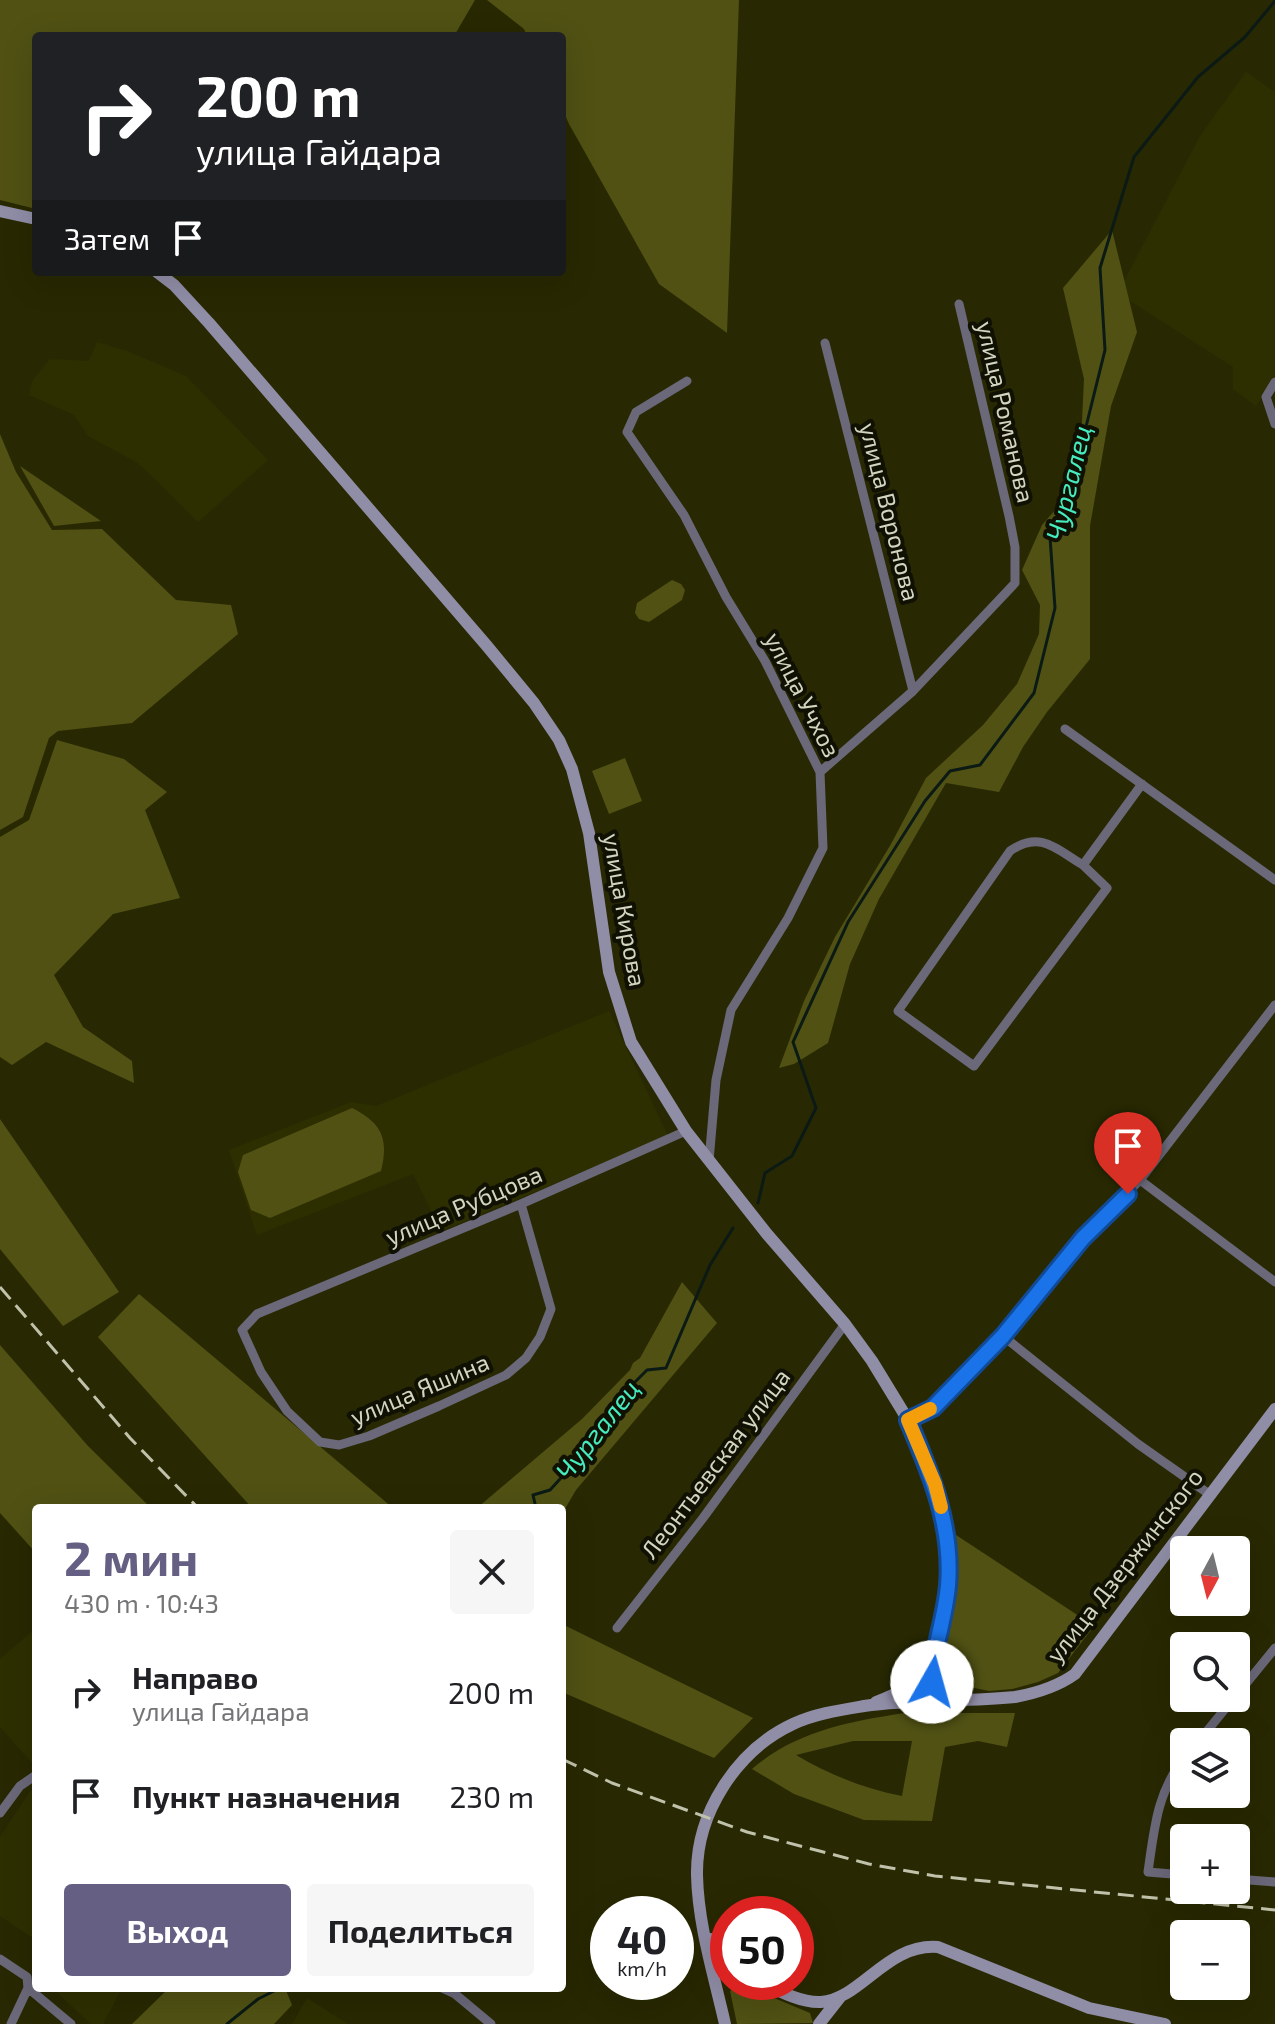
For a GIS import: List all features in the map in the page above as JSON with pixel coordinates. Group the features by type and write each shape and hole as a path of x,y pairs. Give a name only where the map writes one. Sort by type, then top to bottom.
{"main road":[{"path":"0,211 32,218"},
{"name":"улица Кирова","path":"162,276 209,323 468,623 534,703 559,740 572,769 589,833 609,972 631,1042 686,1131 767,1234 845,1324 908,1420 935,1484 947,1539 948,1585 923,1703"},
{"name":"улица Дзержинского","path":"725,2024 701,1916 697,1872 703,1835 714,1802 735,1769 761,1743 794,1723 813,1716 865,1706 956,1702 1036,1693 1065,1681 1075,1674 1275,1409"},
{"path":"865,1706 907,1689 918,1679 936,1644"},
{"path":"930,1671 937,1692 956,1702"},
{"path":"701,1916 710,1936"},
{"path":"809,2000 822,2002 842,1994 902,1953 922,1946 938,1947 1089,2008 1165,2024"},
{"path":"819,2024 842,1994"}],"street":[{"name":"улица Романова","path":"913,691 1011,590 1016,577 1015,547 1009,516 959,304"},
{"name":"улица Воронова","path":"825,343 913,691"},
{"name":"улица Учхоз","path":"687,381 636,412 627,432 684,515 726,597 765,661 820,772 823,848 788,918 731,1010 716,1080 709,1161"},
{"path":"1275,382 1266,397 1275,424"},
{"path":"820,772 913,691"},
{"path":"1065,729 1275,880"},
{"path":"1083,865 1142,784"},
{"path":"1041,840 1083,865 1107,888 974,1066 898,1011 1010,851 1025,841 1041,840"},
{"path":"908,1420 933,1408 1003,1336 1083,1238 1140,1180 1275,1005"},
{"name":"улица Рубцова","path":"257,1314 521,1204 686,1131"},
{"path":"1140,1180 1275,1282"},
{"name":"улица Яшина","path":"257,1314 242,1330 261,1372 287,1411 320,1442 339,1445 369,1436 506,1375 526,1358 551,1309 521,1204"},
{"name":"Леонтьевская улица","path":"617,1628 712,1506 845,1324"},
{"path":"1003,1336 1138,1444 1209,1494"},
{"path":"1250,1679 1275,1648"},
{"path":"1210,1728 1223,1712"},
{"path":"1170,1777 1156,1813 1148,1872 1170,1874"},
{"path":"0,1813 20,1786 32,1778"},
{"path":"1250,1880 1275,1882"},
{"path":"0,1959 27,1977 28,1988 11,2024"},
{"path":"28,1988 32,1991"},
{"path":"33,1992 71,2024"},
{"path":"451,1992 491,2024"}],"shaded area":[{"path":"0,0 475,0 456,32 32,32 32,208 0,200"},
{"path":"487,0 739,0 727,333 659,284 569,124 566,117 566,32 525,32"},
{"path":"1246,72 1275,92 1275,376 1256,406 1233,389 1233,367 1118,293 1200,136"},
{"path":"1112,230 1137,332 1111,406 1090,526 1090,659 1023,747 999,792 946,783 879,899 850,964 828,1043 794,1064 779,1068 804,1001 835,937 891,844 926,778 983,725 1017,684 1039,634 1040,605 1022,570 1042,525 1063,501 1081,442 1084,379 1063,288"},
{"path":"97,342 186,376 268,460 198,522 138,463 88,436 74,415 29,395 32,381 50,359 89,361"},
{"path":"0,434 16,472 52,530 102,529 176,600 231,605 238,634 132,723 58,731 49,738 23,817 0,830"},
{"path":"20,466 101,521 54,526"},
{"path":"672,580 685,590 682,600 649,622 639,619 635,613 637,603"},
{"path":"57,740 124,759 167,792 145,810 180,898 113,914 54,975 83,1027 132,1061 134,1083 46,1042 12,1065 0,1057 0,837 29,820"},
{"path":"625,758 642,801 609,814 592,771"},
{"path":"609,1011 668,1136 441,1231 413,1174 257,1235 229,1150 351,1102 376,1106"},
{"path":"352,1108 370,1120 381,1133 384,1150 381,1171 270,1218 251,1210 238,1172 243,1155"},
{"path":"0,1119 119,1292 63,1326 0,1249"},
{"path":"682,1282 717,1323 576,1490 566,1507 566,1504 482,1504 582,1419 640,1358"},
{"path":"139,1294 388,1504 248,1504 98,1337"},
{"path":"0,1345 88,1446 147,1504 32,1504 32,1549 0,1513"},
{"path":"953,1533 1094,1626 1058,1673 1012,1689 989,1691 946,1682 943,1654 957,1575"},
{"path":"566,1626 753,1718 714,1758 566,1694"},
{"path":"32,1631 32,1763 0,1727 0,1659"},
{"path":"904,1713 1015,1713 1007,1747 978,1741 945,1747 932,1821 864,1820 794,1794 752,1769 786,1745 824,1730","holes":["853,1741 912,1741 902,1796 847,1780 796,1755"]},
{"path":"32,1791 32,1937 0,1916 0,1837"},
{"path":"56,1992 120,1992 103,2024 91,2024"},
{"path":"165,1992 287,1992 292,2005 274,2024 132,2024"},
{"path":"307,1998 348,2024 292,2024"},
{"path":"732,2000 779,2000 810,2013 813,2023 737,2024"}],"waterway":[{"name":"Чургалец","path":"758,1203 765,1173 792,1156 816,1108 793,1042 848,922 925,801 950,771 980,765 1034,693 1055,608 1050,537 1080,451 1105,350 1100,268 1134,157 1198,77 1245,37 1275,1"},
{"name":"Чургалец","path":"535,1504 533,1495 550,1490 610,1424 612,1405 647,1370 666,1368 710,1265 733,1228"},
{"name":"Чургалец","path":"227,2024 258,1999 272,1992"}],"railway":[{"path":"0,1287 130,1438 194,1504"},
{"path":"566,1761 612,1783 747,1832 869,1864 935,1876 1275,1910"}],"slow traffic":[{"path":"930,1409 908,1420 935,1484 941,1507"}],"route":[{"path":"932,1682 930,1671 948,1585 947,1539 935,1484 908,1420 933,1408 1003,1336 1083,1238 1128,1194"}]}
